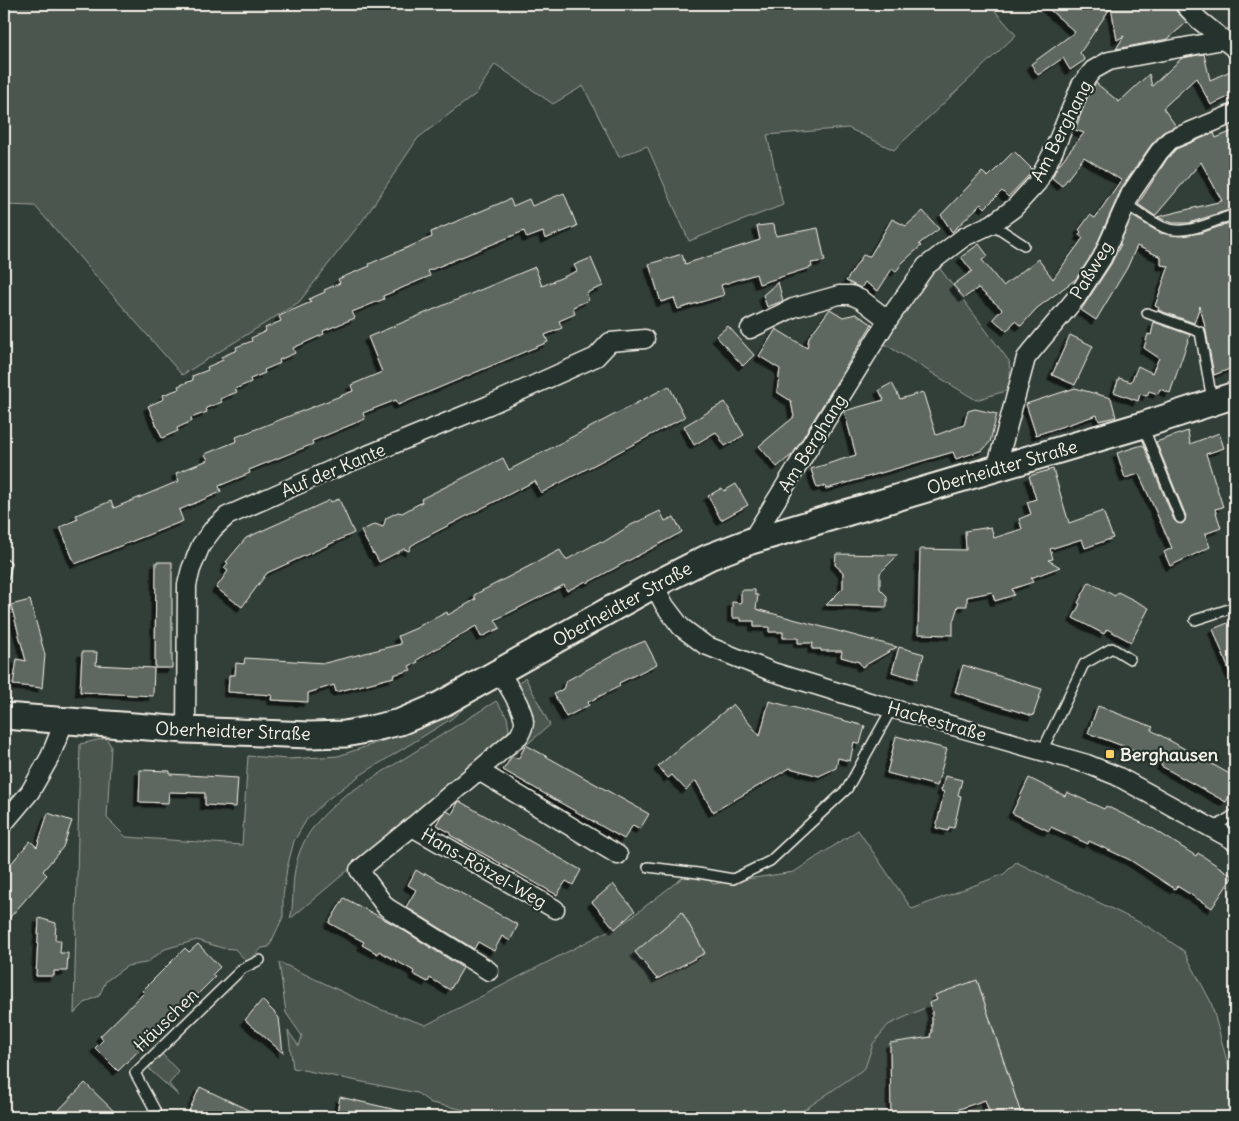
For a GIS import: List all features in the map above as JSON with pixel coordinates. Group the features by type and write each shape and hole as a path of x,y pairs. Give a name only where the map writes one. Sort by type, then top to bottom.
{"street":[{"path":"1184,4 1199,20 1229,45"},
{"name":"Am Berghang","path":"751,541 888,320 926,266 964,237 992,224 1014,208 1038,182 1053,152 1081,85 1093,70 1109,60 1229,45"},
{"name":"Paßweg","path":"996,468 1026,358 1076,298 1097,266 1126,204 1158,152 1170,140 1235,113"},
{"path":"750,329 793,308 851,294 888,320"},
{"name":"Auf der Kante","path":"186,730 187,585 190,569 201,545 213,529 227,516 322,474 489,405 596,357 610,342 645,339"},
{"name":"Oberheidter Straße","path":"4,716 186,730 309,735 345,734 400,722 438,706 709,557 751,541 1143,425 1224,398"},
{"name":"Hackestraße","path":"654,586 680,627 705,645 772,672 1087,764 1117,776 1235,841"},
{"name":"Hans-Rötzel-Weg","path":"489,972 386,908 359,870 519,736 523,729 524,721 521,710 500,672"},
{"path":"4,823 30,792 50,757 64,722"},
{"path":"478,771 618,855"},
{"name":"Hans-Rötzel-Weg","path":"412,827 555,909"}],"lane":[{"path":"1126,204 1164,228 1178,230 1194,228 1235,214"},
{"path":"992,224 1024,246"},
{"path":"1147,313 1200,332 1224,398"},
{"path":"1143,425 1180,518"},
{"path":"4,576 6,564"},
{"path":"1195,620 1235,607"},
{"path":"1042,751 1084,664 1112,648 1130,659"},
{"path":"648,867 733,879 770,861 847,789 892,708"},
{"path":"1213,828 1235,814"},
{"name":"Häuschen","path":"149,1117 155,1110 135,1072 242,969 260,960"}],"shaded area":[{"path":"4,4 989,4 1016,35 894,150 848,128 767,135 783,205 689,241 647,146 619,157 583,86 553,104 495,64 477,93 418,138 366,216 299,302 182,375 35,206 4,205"},
{"path":"938,266 1009,361 1012,389 976,400 883,343"},
{"path":"525,677 550,725 519,751 504,759 529,735 534,721 520,688 520,682"},
{"path":"496,701 507,717 509,730 500,743 290,919 294,876 300,851 311,831 326,813 344,796"},
{"path":"469,704 451,719 359,776 328,799 307,819 294,841 287,868 283,897 283,917 269,947 262,948 248,963 235,949 222,948 197,940 165,949 146,963 127,966 106,981 99,996 86,1002 74,1014 80,744 106,738 111,746 107,818 126,837 242,845 248,756 288,759 338,756 406,733 459,706"},
{"path":"858,830 912,909 1004,874 1016,862 1149,927 1184,951 1211,1002 1230,1072 1235,1117 1022,1117 978,983 888,1025 873,1044 865,1068 794,1117 469,1117 470,1111 431,1103 417,1093 293,1068 288,1031 299,1046 302,1036 286,1013 279,962 379,1009 426,1025 625,922 696,867 713,884 794,872"},
{"path":"978,983 1022,1117 794,1117 865,1068 873,1044 888,1025"},
{"path":"161,1053 179,1072 169,1084 179,1096 150,1070 149,1064"}],"building":[{"path":"1043,4 1174,4 1176,11 1187,22 1168,39 1116,49 1124,36 1117,40 1111,7 1080,53 1085,60 1070,70 1063,58 1038,75 1031,64 1075,32"},
{"path":"1204,54 1210,80 1235,69 1235,94 1211,105 1196,78 1163,108 1176,126 1162,133 1151,145 1122,187 1093,253 1076,279 1036,309 1021,326 1015,321 1007,331 993,319 1002,309 978,288 964,298 953,285 972,271 961,257 979,244 988,256 982,260 1003,286 1038,259 1053,279 1083,238 1079,235 1081,232 1079,230 1090,215 1095,218 1121,180 1084,157 1062,186 1052,178 1057,167 1084,133 1075,130 1090,90 1096,83 1119,102 1149,74 1152,86 1182,58"},
{"path":"1235,130 1235,208 1189,223 1173,223 1157,217 1222,201 1201,162 1155,216 1138,204 1167,159 1176,149 1214,133 1216,138"},
{"path":"1014,151 1032,169 1029,175 1008,197 1002,191 985,208 981,204 952,232 941,215 982,172 988,177"},
{"path":"564,193 577,226 545,239 543,232 527,238 524,231 428,271 430,276 383,296 384,299 352,312 355,318 323,331 324,334 293,348 295,353 279,360 280,363 264,370 265,373 250,379 251,382 235,389 237,392 220,399 222,402 206,408 207,412 191,418 192,421 177,428 178,431 162,438 148,406 164,399 163,395 179,389 178,386 193,380 192,376 208,370 207,367 223,360 221,357 237,350 236,347 252,341 251,338 266,331 265,328 281,321 279,316 311,302 309,299 340,283 338,279 432,237 431,232 510,199 513,206 529,199 532,206"},
{"path":"923,211 939,229 919,244 921,246 902,263 896,272 892,269 878,291 865,282 861,288 846,281 863,255 870,256 892,219 906,226"},
{"path":"1132,216 1160,233 1180,236 1201,233 1235,221 1235,367 1214,375 1200,306 1194,323 1158,310 1159,308 1155,306 1169,266 1161,265 1161,257 1137,246 1127,268 1096,320 1081,310 1111,264"},
{"path":"774,224 776,236 818,228 825,261 811,263 812,267 759,284 756,274 721,285 724,295 678,309 674,298 661,302 649,264 682,254 685,264 760,240 757,226"},
{"path":"591,258 603,286 586,293 589,300 573,307 575,314 559,321 562,328 545,335 548,342 398,405 396,400 363,413 365,419 312,441 313,444 249,470 250,473 219,486 221,492 179,510 183,521 75,564 60,527 78,519 76,515 111,501 114,508 179,481 176,473 208,460 205,454 237,441 236,437 353,391 351,385 382,372 368,337 535,267 542,286 577,271 574,265"},
{"path":"778,282 783,301 767,307 763,295"},
{"path":"830,309 843,317 856,314 872,324 793,454 777,467 759,446 794,417 791,401 777,392 780,369 759,356 776,329 807,348 809,337"},
{"path":"1154,322 1190,335 1170,393 1160,389 1158,394 1149,391 1147,396 1140,394 1138,401 1114,392 1119,378 1131,382 1138,366 1152,373 1159,358 1144,348 1148,334 1151,335"},
{"path":"728,326 754,355 743,366 716,336"},
{"path":"1070,335 1093,346 1075,385 1052,375"},
{"path":"892,383 900,399 923,392 936,435 964,425 968,411 975,409 997,414 990,442 983,450 956,459 953,452 826,489 825,486 817,488 811,469 856,455 844,411 884,400 879,390"},
{"path":"669,386 685,417 541,493 535,481 422,539 411,546 409,551 404,549 379,562 361,531 375,524 383,527 386,518 398,512 402,513 422,502 421,499 503,458 509,470"},
{"path":"1075,388 1111,398 1116,417 1099,421 1097,415 1036,435 1026,404"},
{"path":"725,402 744,435 725,446 716,432 694,445 684,426"},
{"path":"1188,431 1190,444 1219,433 1224,448 1206,454 1223,507 1215,509 1221,528 1205,534 1210,547 1170,566 1164,552 1172,548 1139,474 1125,478 1117,453 1144,446 1174,520 1182,524 1186,516 1156,442"},
{"path":"1053,469 1069,523 1103,511 1113,538 1085,548 1082,539 1050,549 1053,559 1048,560 1060,567 1031,578 1033,582 1012,589 1014,595 995,601 992,592 967,597 967,606 958,606 953,622 953,635 918,634 920,549 966,550 965,531 991,527 994,538 1022,529 1019,519 1031,514 1027,502 1036,499 1029,476"},
{"path":"736,484 748,505 721,520 708,496 722,488 724,491"},
{"path":"339,499 354,533 267,573 242,607 216,588 228,571 224,568 228,563 226,562 246,538 330,500 331,502"},
{"path":"660,511 665,521 674,517 682,532 587,583 586,581 567,591 564,585 495,620 500,628 481,637 476,626 417,660 418,662 409,666 411,670 393,675 394,677 336,692 334,685 308,693 308,702 271,700 272,695 228,692 229,675 235,675 236,663 244,664 245,658 325,663 401,644 398,636 447,612 448,615 476,599 474,595 560,550 566,560 601,541 602,543 631,525"},
{"path":"836,554 898,555 880,573 880,589 887,596 887,607 826,605 843,588 843,572 835,565"},
{"path":"156,562 172,562 172,668 155,668"},
{"path":"1089,582 1115,596 1118,592 1149,608 1131,642 1107,629 1104,634 1073,618 1080,604 1078,603"},
{"path":"741,590 755,590 755,595 758,595 756,609 897,647 862,667 859,662 841,657 842,651 812,649 813,643 798,643 798,638 783,638 783,632 769,632 769,627 754,627 754,621 741,621 741,618 732,618 732,602 741,603"},
{"path":"30,600 45,655 42,688 13,685 17,659 26,661 11,605"},
{"path":"1235,620 1235,683 1234,683 1213,629"},
{"path":"645,641 657,664 619,683 620,686 588,702 589,705 566,717 554,694 563,689 566,681 623,650"},
{"path":"899,647 924,654 917,679 892,672"},
{"path":"82,652 97,652 96,665 154,668 153,696 80,692"},
{"path":"963,665 1042,689 1033,716 955,692"},
{"path":"769,701 865,726 860,744 854,742 850,761 838,758 836,768 819,776 790,768 713,812 696,781 686,790 672,775 668,778 658,766 733,704 760,736"},
{"path":"1098,706 1153,727 1151,730 1235,777 1235,785 1226,802 1161,766 1163,761 1088,733"},
{"path":"896,736 947,749 937,786 887,773"},
{"path":"526,745 649,814 640,829 633,825 624,839 503,770 512,756 518,759"},
{"path":"140,770 170,771 170,774 238,778 236,807 205,805 205,793 169,792 168,803 139,802"},
{"path":"945,776 962,780 958,795 961,796 954,828 949,827 948,831 936,828 944,792 941,791"},
{"path":"1029,778 1065,796 1067,792 1104,809 1106,806 1152,828 1196,856 1198,853 1233,876 1212,908 1177,886 1175,889 1130,860 1089,841 1088,844 1051,827 1049,831 1012,813"},
{"path":"459,801 581,870 573,885 566,881 557,895 450,835 451,833 436,825 441,816 447,811 452,814"},
{"path":"48,813 72,821 63,847 43,871 47,875 4,924 4,872 30,841 37,847"},
{"path":"416,870 424,875 425,873 518,925 510,941 502,936 494,951 478,942 474,949 406,907 416,890 408,885"},
{"path":"613,884 635,911 615,929 592,902"},
{"path":"344,898 395,925 463,968 450,990 430,978 428,982 413,974 414,971 379,951 378,954 362,945 364,942 329,923"},
{"path":"682,912 705,953 657,979 635,952"},
{"path":"39,918 56,923 55,940 61,940 60,953 68,953 67,971 54,971 54,976 36,976"},
{"path":"198,944 220,967 212,975 215,977 193,999 190,995 168,1018 170,1020 118,1071 95,1048 103,1040 100,1036 144,993 142,991 185,948 189,952"},
{"path":"977,980 1022,1117 991,1117 985,1100 945,1114 945,1117 891,1117 890,1043 931,1037 932,1012 929,1003 937,1000 935,995"},
{"path":"262,1000 279,1018 283,1053 245,1020"},
{"path":"85,1083 120,1117 52,1117"},
{"path":"200,1087 263,1117 197,1117 188,1113"},
{"path":"340,1097 401,1111 400,1117 336,1117"}],"place":[{"name":"Berghausen","path":"1110,754"}]}
